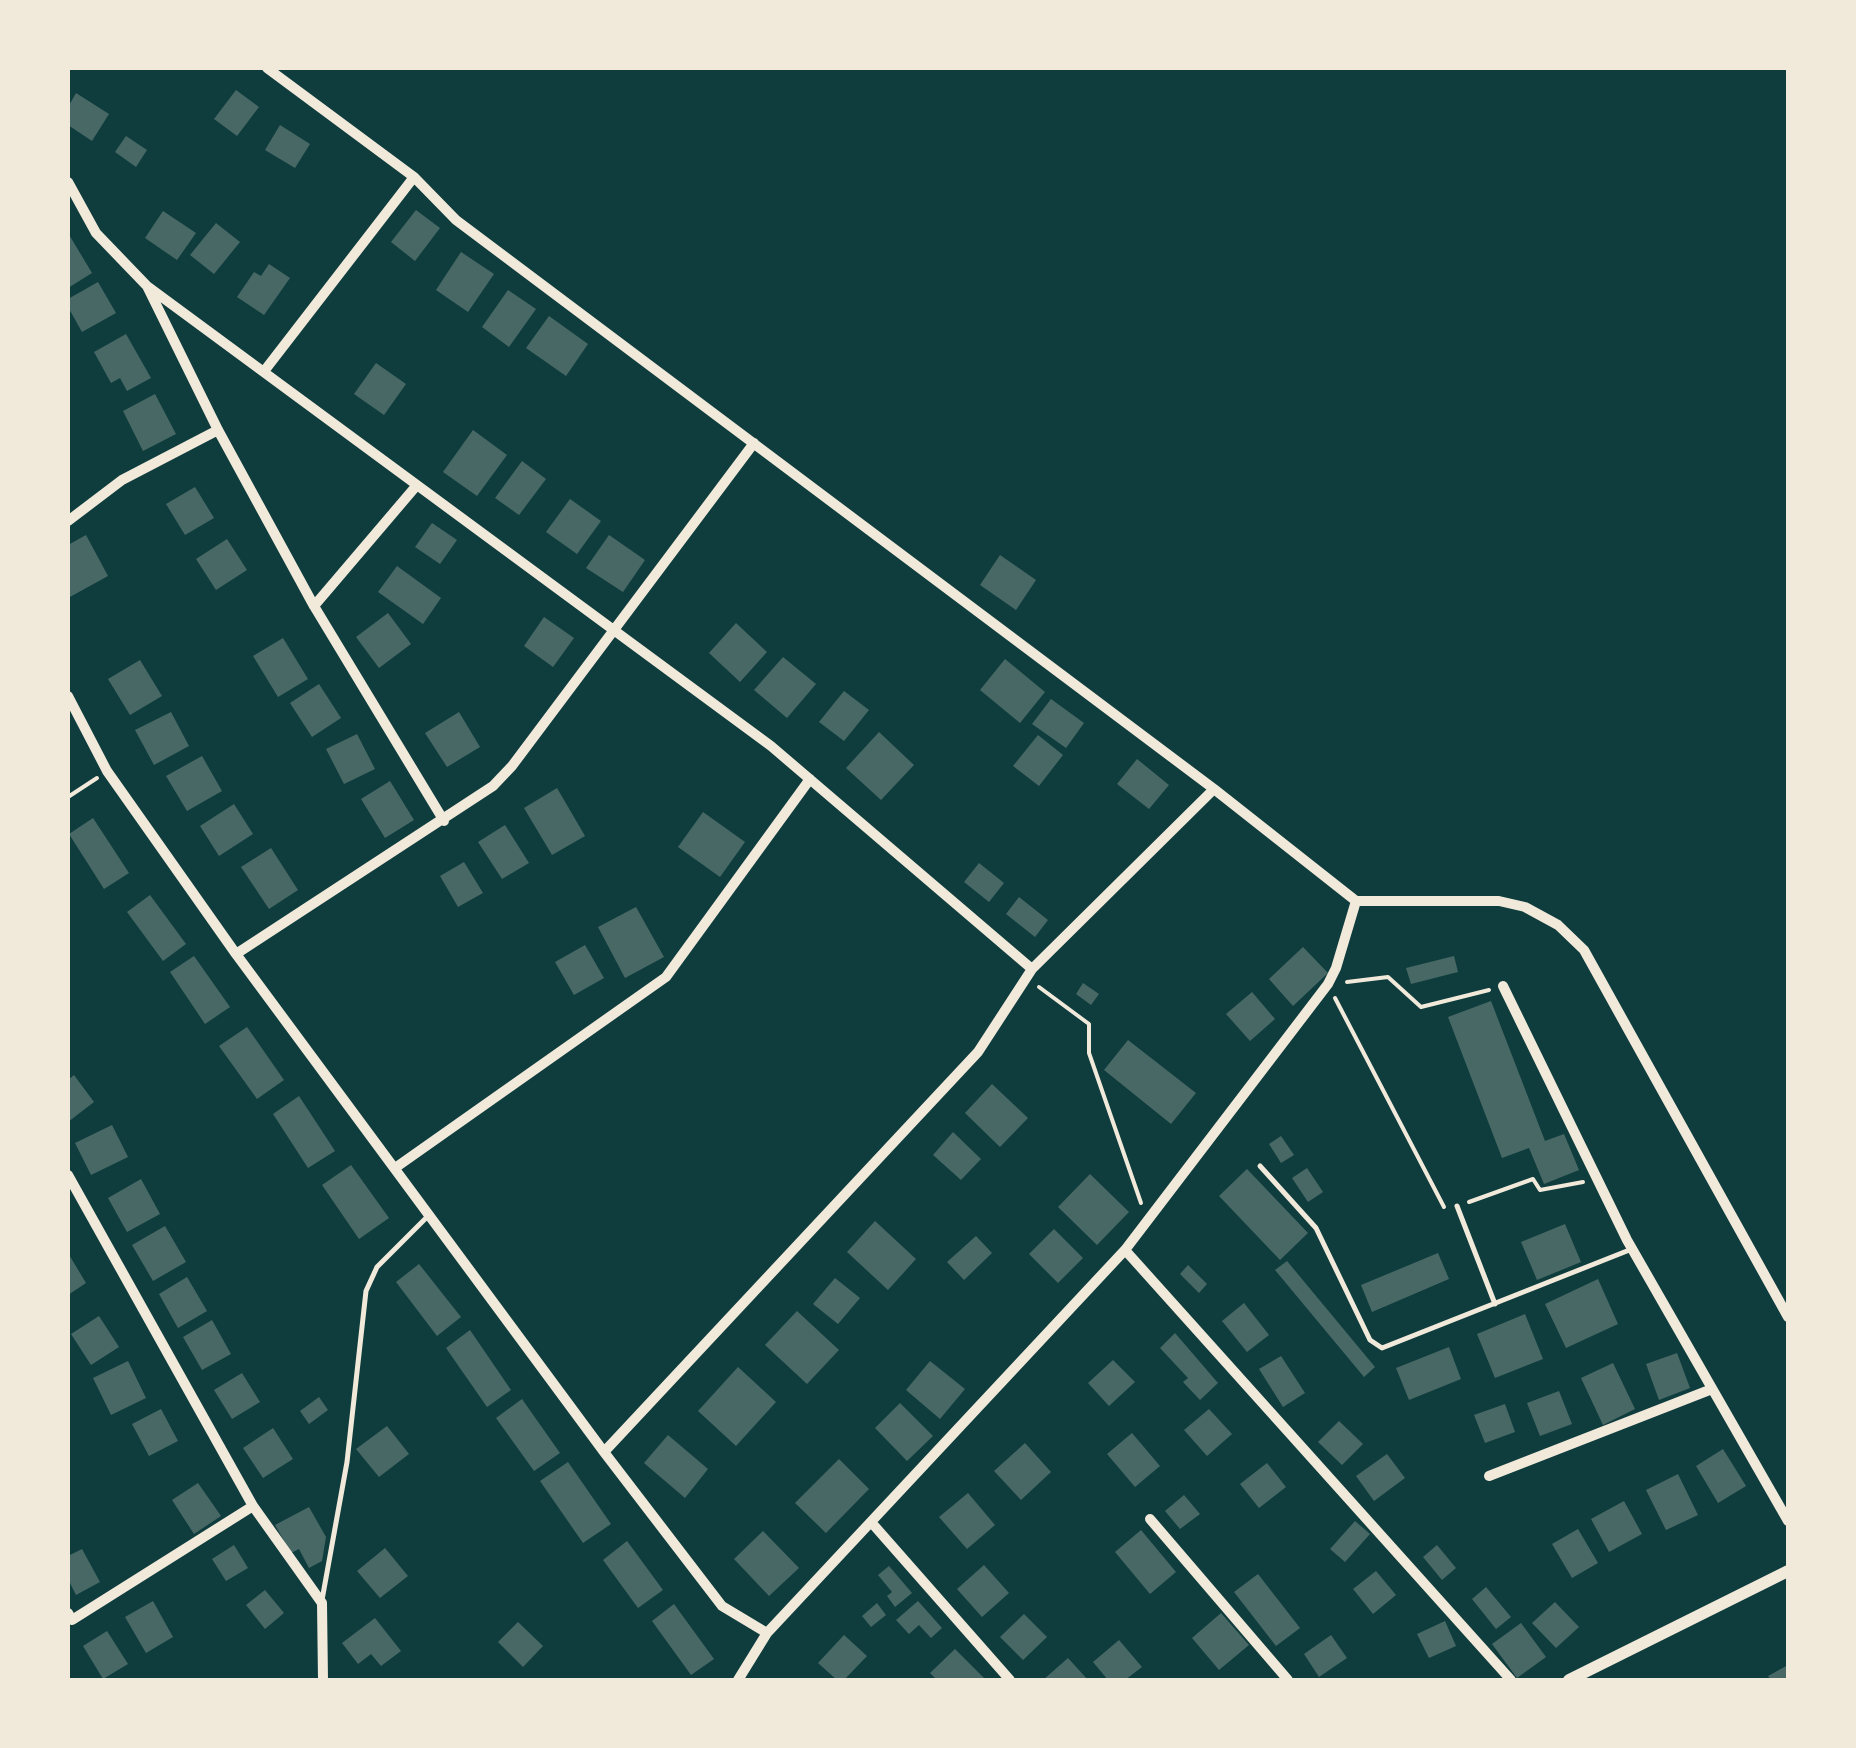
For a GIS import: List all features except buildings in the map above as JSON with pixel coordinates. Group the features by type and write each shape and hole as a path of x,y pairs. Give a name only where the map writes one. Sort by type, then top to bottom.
{"street":[{"path":"267,68 414,177 456,220 1214,788 1356,902 1498,901 1524,907 1558,925 1584,950 1788,1317"},
{"path":"265,370 414,177"},
{"path":"68,182 96,233 147,286 614,629 810,779 916,867 1029,973"},
{"path":"147,286 218,430 314,606 444,821"},
{"path":"68,521 122,480 218,430"},
{"path":"236,954 493,786 512,766 754,443"},
{"path":"314,606 417,485"},
{"path":"68,696 107,772 236,954 604,1452 722,1606 767,1633"},
{"path":"396,1168 666,977 810,779"},
{"path":"604,1452 978,1052 1029,973 1214,788"},
{"path":"738,1680 767,1633 1125,1250 1328,984 1356,902"},
{"path":"1503,986 1632,1249 1788,1521"},
{"path":"68,1174 253,1506 322,1603 323,1680"},
{"path":"1125,1250 1511,1680"},
{"path":"1489,1476 1712,1389"},
{"path":"68,1613 72,1620 253,1506"},
{"path":"1150,1519 1288,1680"},
{"path":"871,1522 1010,1680"},
{"path":"1569,1680 1788,1571"}],"lane":[{"path":"1260,1166 1316,1228 1375,1346 1389,1347 1632,1249"},
{"path":"1458,1206 1496,1304"},
{"path":"322,1603 347,1462 366,1291 377,1267 430,1214"}],"path":[{"path":"68,798 107,772"},
{"path":"1029,973 1089,1024 1089,1053 1147,1221"},
{"path":"1503,986 1421,1007 1388,978 1328,984 1446,1210 1533,1179 1540,1190 1597,1179"}]}
